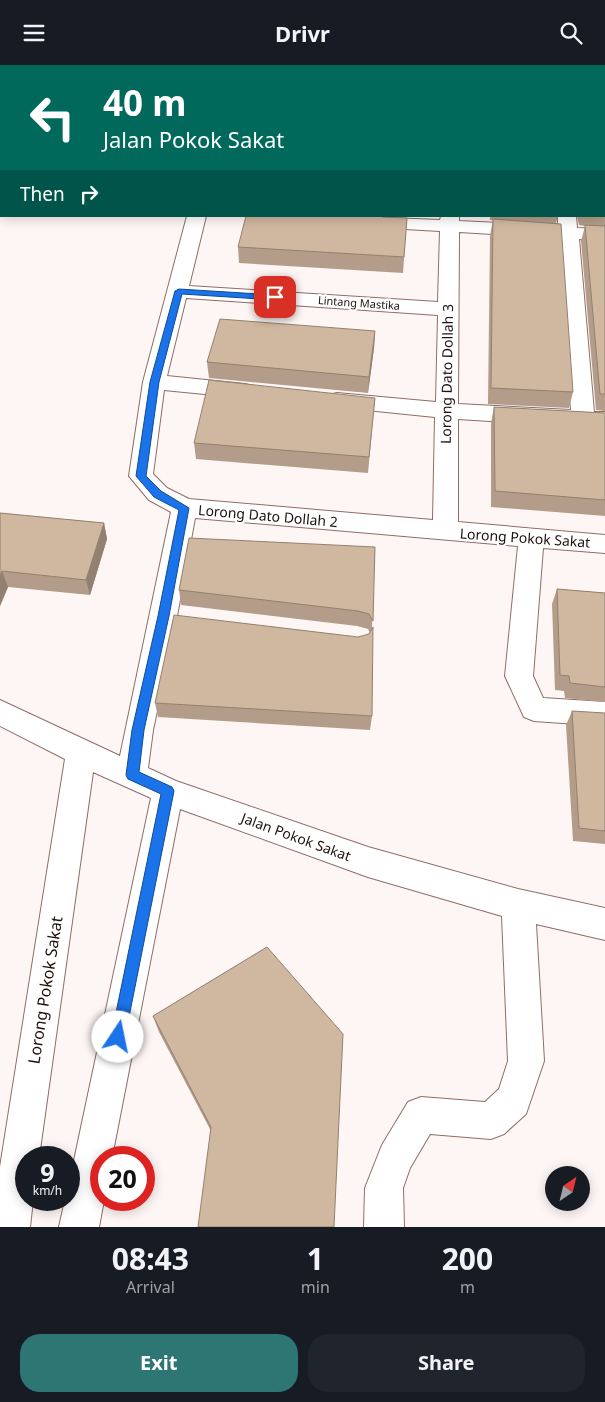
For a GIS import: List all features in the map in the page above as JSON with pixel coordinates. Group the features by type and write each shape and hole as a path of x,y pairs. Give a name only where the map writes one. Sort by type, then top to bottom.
{"street":[{"name":"Lorong Dato Dollah 2","path":"197,217 154,382 141,476 158,494 184,508 445,532"},
{"path":"351,221 450,220 568,225 605,235"},
{"name":"Lorong Dato Dollah 3","path":"445,532 450,220"},
{"path":"320,399 447,411 594,419 568,225"},
{"name":"Lintang Mastika","path":"179,291 449,309"},
{"path":"154,382 261,393"},
{"path":"132,775 138,730 164,616 184,508"},
{"name":"Lorong Pokok Sakat","path":"445,532 605,544"},
{"path":"532,539 519,675 534,709 605,714"},
{"path":"164,616 193,619"},
{"name":"Jalan Pokok Sakat","path":"0,712 81,753 168,791 368,862 518,905 605,924"},
{"name":"Lorong Pokok Sakat","path":"10,1227 81,753"},
{"path":"79,1227 168,791"},
{"path":"384,1227 384,1188 395,1158 421,1115 491,1121 512,1101 526,1061 518,905"}],"building":[{"path":"246,217 407,218 404,257 238,247"},
{"path":"493,219 561,224 573,392 491,388"},
{"path":"585,225 605,226 605,394 600,394"},
{"path":"220,319 375,331 369,377 207,362"},
{"path":"209,380 375,398 369,457 194,443"},
{"path":"494,407 605,413 605,500 495,491"},
{"path":"0,513 104,523 86,580 2,571 0,577"},
{"path":"189,538 375,547 373,621 369,614 358,611 179,590"},
{"path":"557,589 605,593 605,687 570,683 569,676 560,675"},
{"path":"174,615 358,637 369,634 373,627 372,716 155,703"},
{"path":"572,711 605,713 605,831 579,828"},
{"path":"267,947 343,1034 334,1227 198,1227 211,1127 153,1016"}],"route":[{"path":"118,1037 168,791 132,775 138,730 164,616 184,508 158,494 141,476 154,382 179,291 275,297"}]}
